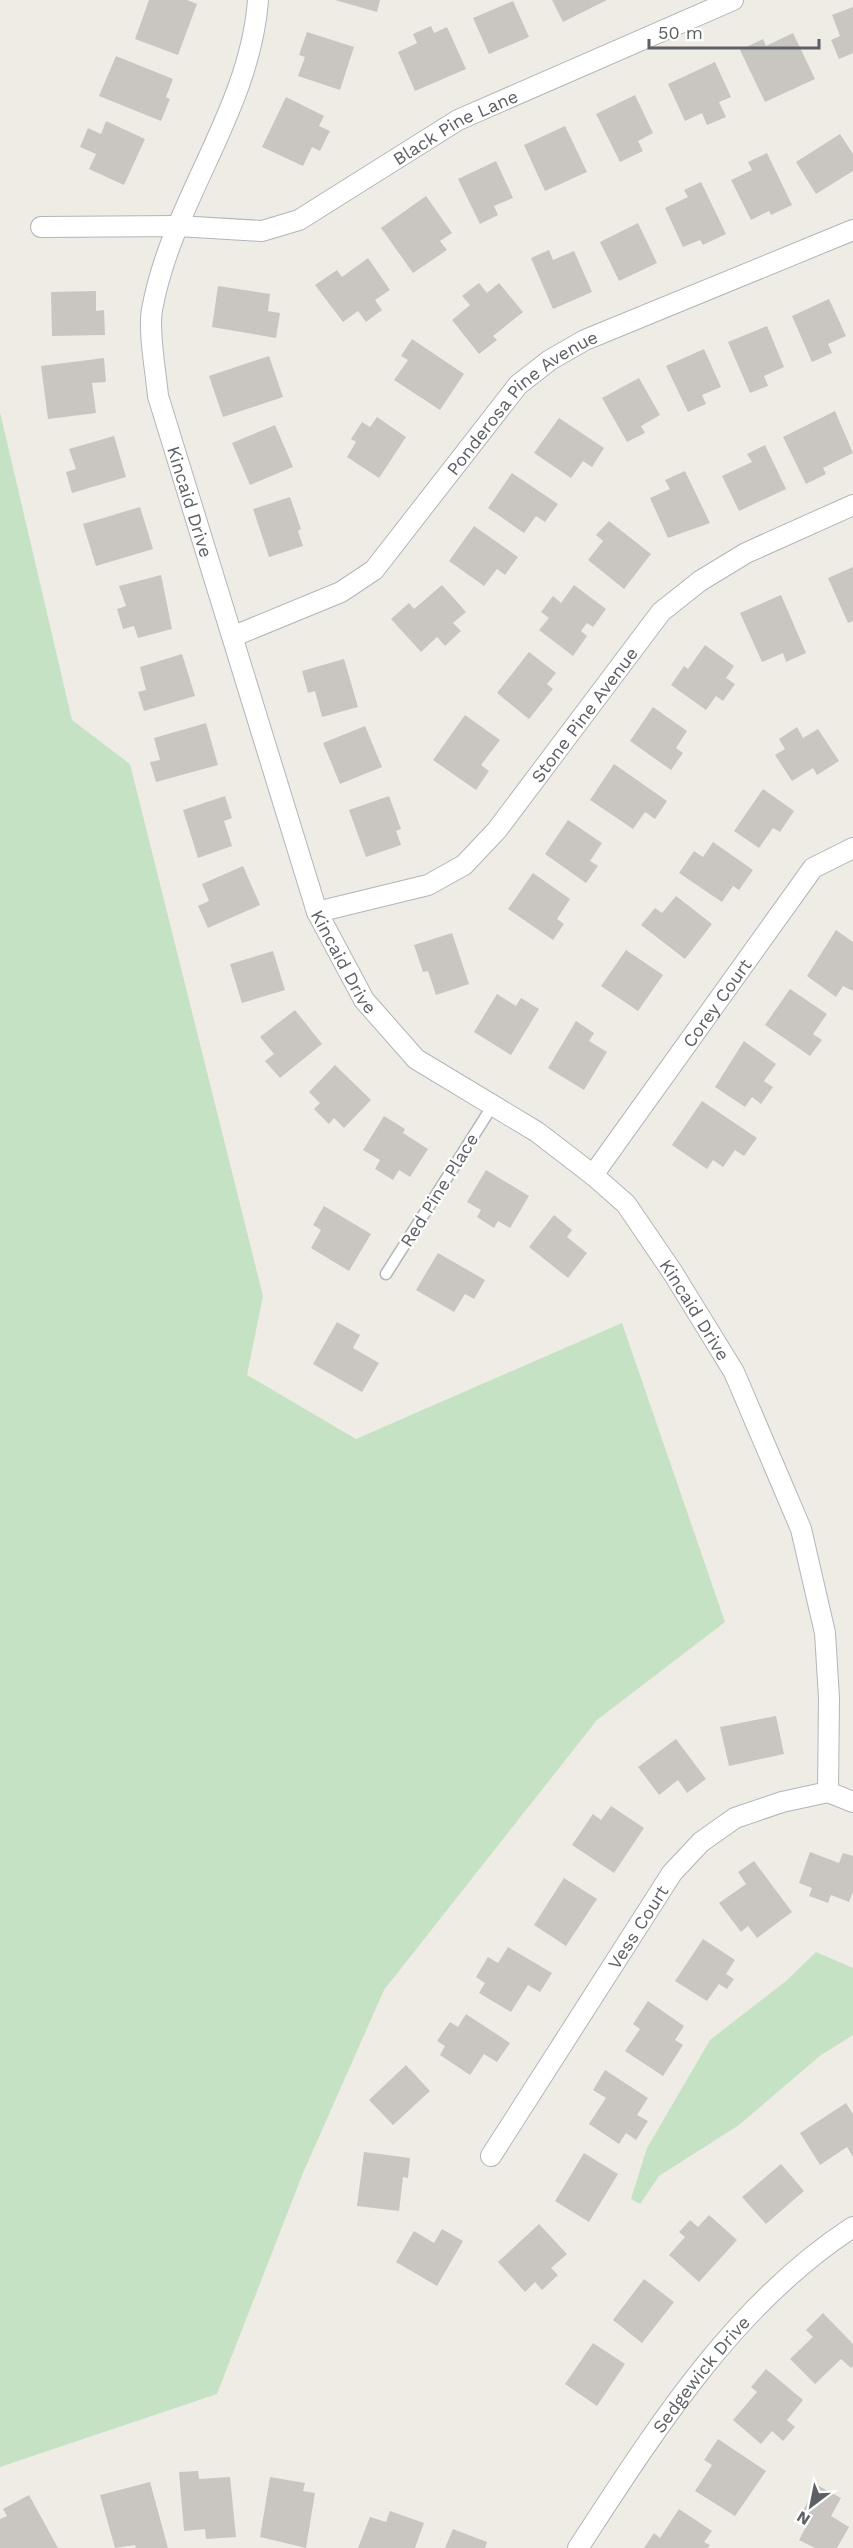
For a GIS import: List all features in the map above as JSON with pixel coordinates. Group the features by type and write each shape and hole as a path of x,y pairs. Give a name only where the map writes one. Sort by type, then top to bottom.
{"street":[{"name":"Kincaid Drive","path":"258,0 247,61 162,264 151,313 158,396 234,636 317,912 364,1000 416,1059 537,1132 626,1204 674,1273 734,1372 801,1529 825,1633 829,1698 828,1792"},
{"name":"Black Pine Lane","path":"41,227 178,226 262,231 299,220 458,120 733,0"},
{"name":"Ponderosa Pine Avenue","path":"234,636 341,592 374,570 518,385 550,360 585,340 853,230"},
{"name":"Stone Pine Avenue","path":"317,912 428,885 464,865 497,830 661,612 700,581 746,553 853,505"},
{"name":"Corey Court","path":"593,1175 813,868 853,848"},
{"path":"828,1792 853,1802"},
{"name":"Vess Court","path":"491,2156 672,1872 701,1842 735,1818 782,1802 828,1792"},
{"name":"Sedgewick Drive","path":"578,2548 669,2409 745,2319 814,2252 853,2227"}],"lane":[{"name":"Red Pine Place","path":"386,1274 492,1106"}],"green space":[{"path":"0,412 72,720 130,764 263,1296 247,1375 356,1439 622,1323 725,1622 597,1720 384,1990 303,2173 217,2394 0,2467"},
{"path":"816,1952 853,1968 853,2035 821,2055 739,2125 659,2176 640,2204 631,2199 647,2148 710,2040 786,1981"}],"building":[{"path":"149,0 187,0 197,4 178,55 135,39"},
{"path":"335,0 380,0 377,12"},
{"path":"552,0 607,0 563,22"},
{"path":"513,1 529,37 489,54 473,18"},
{"path":"853,7 853,53 839,59 831,40 840,36 832,15"},
{"path":"431,26 434,33 447,27 466,69 415,91 398,52 417,43 413,34"},
{"path":"307,32 354,47 340,90 298,76 305,57 299,55"},
{"path":"793,33 815,79 765,102 740,50 763,39 766,46"},
{"path":"116,56 173,79 166,97 170,99 161,121 99,96"},
{"path":"715,62 731,97 719,102 726,117 707,125 702,113 685,121 668,84"},
{"path":"635,95 653,133 638,141 643,151 620,162 596,114"},
{"path":"286,97 324,116 319,126 330,131 320,151 312,147 303,166 262,147"},
{"path":"106,121 145,139 124,185 89,169 96,154 80,147 88,128 101,134"},
{"path":"565,126 587,172 545,191 524,145"},
{"path":"840,134 853,154 853,171 816,194 796,162"},
{"path":"767,153 792,205 771,215 769,211 751,220 731,180 752,170 748,162"},
{"path":"496,161 513,198 494,206 498,215 480,224 458,179"},
{"path":"701,182 726,234 703,245 700,240 683,247 665,208 688,197 684,190"},
{"path":"426,196 452,233 440,241 447,250 413,273 381,228"},
{"path":"638,223 657,263 619,281 600,242"},
{"path":"549,250 553,260 574,251 592,292 553,309 531,258"},
{"path":"368,258 390,290 375,300 382,310 366,322 358,311 343,322 315,285 337,270 342,277"},
{"path":"479,283 487,293 499,283 523,312 493,336 497,340 479,354 452,320 470,305 462,296"},
{"path":"218,286 270,294 268,311 280,313 276,338 212,327"},
{"path":"96,291 96,311 104,310 105,335 52,336 51,292"},
{"path":"829,299 846,336 828,344 832,353 812,362 792,316"},
{"path":"767,326 784,367 764,376 768,386 750,393 728,342"},
{"path":"412,339 464,374 440,410 394,380 408,360 401,356"},
{"path":"704,349 721,387 702,395 706,404 688,412 666,366"},
{"path":"269,356 283,397 223,417 209,376"},
{"path":"104,358 106,382 92,383 96,413 48,419 41,366"},
{"path":"639,378 660,415 641,426 645,433 627,442 602,398"},
{"path":"835,411 853,453 823,468 826,474 806,484 783,437"},
{"path":"377,417 406,437 379,478 347,457 356,442 351,439 362,422 370,427"},
{"path":"559,418 604,448 592,467 583,461 571,478 534,453"},
{"path":"275,425 293,467 250,485 232,443"},
{"path":"114,436 126,477 72,493 66,472 76,469 69,449"},
{"path":"765,445 786,489 739,511 722,476 752,462 747,454"},
{"path":"685,471 710,523 668,538 650,498 670,489 665,480"},
{"path":"512,473 558,504 545,522 536,516 524,533 488,508"},
{"path":"290,497 301,529 298,531 303,546 269,557 253,509"},
{"path":"140,507 153,549 96,566 83,524"},
{"path":"609,521 651,554 624,589 588,560 603,541 596,535"},
{"path":"474,526 518,557 505,575 497,569 484,586 449,561"},
{"path":"853,567 853,621 848,623 828,578"},
{"path":"161,575 172,629 138,638 134,626 123,629 117,609 126,606 119,586"},
{"path":"442,585 466,612 453,623 461,631 445,646 437,637 421,652 391,619 409,603 414,609"},
{"path":"574,585 606,609 593,627 587,623 581,631 587,636 573,656 539,630 549,618 541,612 553,596 561,603"},
{"path":"781,595 806,653 786,662 783,653 762,662 740,613"},
{"path":"705,645 734,666 726,678 735,684 723,701 716,696 706,710 671,685 684,666 688,669"},
{"path":"529,652 556,673 547,684 553,689 529,719 497,693"},
{"path":"182,654 195,696 144,711 138,692 146,690 140,667"},
{"path":"344,659 358,707 322,717 315,691 308,693 302,671"},
{"path":"653,707 687,731 676,748 683,753 671,770 630,741"},
{"path":"465,715 500,740 481,765 489,771 476,790 433,760"},
{"path":"206,723 218,765 156,782 150,762 160,760 154,738"},
{"path":"365,726 382,767 340,784 323,743"},
{"path":"797,727 803,738 818,729 839,761 817,775 813,768 792,781 775,755 785,749 779,739"},
{"path":"614,764 667,801 655,819 645,812 633,829 590,800"},
{"path":"763,789 794,811 780,832 773,828 759,848 734,831"},
{"path":"225,796 232,818 224,821 232,846 198,858 183,810"},
{"path":"389,796 401,829 396,831 401,845 366,857 349,810"},
{"path":"568,820 602,843 590,861 598,866 586,883 545,854"},
{"path":"713,842 753,870 739,890 733,886 722,902 679,873 694,851 703,857"},
{"path":"243,866 260,905 208,928 198,906 209,901 202,884"},
{"path":"533,873 570,899 557,919 564,924 553,940 508,909"},
{"path":"676,896 712,924 685,959 641,925 655,908 662,913"},
{"path":"836,930 853,942 853,991 843,986 836,997 807,976"},
{"path":"452,933 469,984 436,995 428,971 423,972 414,945"},
{"path":"626,950 663,975 638,1011 601,986"},
{"path":"273,951 285,990 242,1003 230,964"},
{"path":"790,989 827,1014 813,1034 822,1040 810,1056 765,1025"},
{"path":"497,994 516,1006 521,998 539,1009 511,1055 474,1032"},
{"path":"295,1010 322,1044 280,1078 265,1061 274,1054 260,1037"},
{"path":"576,1021 594,1033 589,1041 607,1052 584,1090 548,1068"},
{"path":"744,1041 776,1064 764,1081 773,1087 761,1104 752,1097 745,1107 715,1087"},
{"path":"335,1065 371,1100 344,1128 334,1118 329,1124 314,1109 320,1103 309,1092"},
{"path":"702,1101 757,1138 744,1156 735,1150 723,1167 713,1160 707,1169 672,1145"},
{"path":"384,1116 405,1129 403,1133 428,1149 410,1177 399,1170 393,1180 375,1169 380,1160 363,1150"},
{"path":"486,1170 529,1196 510,1228 498,1221 494,1228 477,1217 481,1210 467,1202"},
{"path":"324,1206 371,1234 349,1271 311,1248 321,1230 313,1225"},
{"path":"554,1215 572,1230 567,1237 587,1253 568,1278 529,1247"},
{"path":"438,1253 485,1280 474,1299 465,1294 454,1312 416,1290"},
{"path":"337,1322 360,1335 353,1348 379,1363 362,1392 313,1364"},
{"path":"776,1716 784,1754 729,1766 720,1727"},
{"path":"676,1739 706,1779 687,1793 678,1780 659,1795 638,1767"},
{"path":"611,1806 644,1828 614,1873 572,1845 593,1814 601,1820"},
{"path":"810,1852 839,1863 843,1853 853,1856 853,1892 849,1902 831,1895 828,1903 809,1896 812,1888 799,1883"},
{"path":"754,1861 792,1912 757,1938 748,1926 741,1932 719,1903 746,1884 738,1872"},
{"path":"564,1878 597,1899 566,1946 534,1925"},
{"path":"703,1939 735,1960 726,1974 734,1979 727,1989 719,1984 707,2001 675,1981"},
{"path":"508,1947 552,1973 540,1992 528,1985 511,2012 479,1993 485,1983 476,1977 488,1957 498,1963"},
{"path":"648,2001 684,2026 675,2040 683,2045 663,2076 625,2051 640,2029 633,2024"},
{"path":"466,2014 510,2043 497,2062 484,2054 470,2075 440,2055 445,2046 437,2041 450,2022 458,2027"},
{"path":"406,2065 430,2091 393,2125 369,2100"},
{"path":"605,2070 648,2098 637,2115 648,2121 636,2140 626,2133 619,2144 589,2124 606,2098 593,2090"},
{"path":"846,2103 853,2114 853,2157 847,2147 820,2165 800,2133"},
{"path":"364,2152 410,2158 408,2178 403,2177 399,2211 357,2206"},
{"path":"584,2153 618,2174 589,2222 555,2201"},
{"path":"781,2164 804,2191 766,2224 742,2197"},
{"path":"709,2215 737,2240 699,2282 669,2255 685,2237 679,2232 690,2220 698,2227"},
{"path":"539,2224 567,2254 551,2268 558,2275 542,2290 535,2282 525,2292 498,2262"},
{"path":"442,2229 463,2241 437,2286 396,2262 414,2231 434,2243"},
{"path":"644,2279 674,2302 642,2343 613,2320"},
{"path":"823,2313 853,2344 853,2366 851,2368 841,2359 815,2384 790,2359 813,2337 806,2330"},
{"path":"593,2343 625,2364 597,2406 565,2384"},
{"path":"766,2369 803,2400 787,2420 795,2427 783,2441 772,2431 761,2444 733,2420 757,2392 751,2387"},
{"path":"718,2439 766,2471 735,2516 695,2491 712,2465 704,2460"},
{"path":"198,2471 199,2479 230,2477 236,2537 206,2539 205,2529 184,2531 179,2472"},
{"path":"270,2477 305,2483 303,2491 315,2493 306,2548 260,2537"},
{"path":"150,2482 168,2548 136,2548 135,2545 115,2548 100,2495"},
{"path":"817,2485 841,2498 831,2516 849,2527 837,2548 815,2548 799,2540 807,2525 798,2520"},
{"path":"29,2495 58,2548 0,2548 0,2519 7,2516 3,2509"},
{"path":"679,2509 712,2531 704,2542 710,2545 708,2548 644,2548 654,2533 660,2538"},
{"path":"390,2511 424,2523 415,2548 358,2548 370,2517 386,2522"},
{"path":"453,2529 487,2542 485,2548 445,2548"}]}
